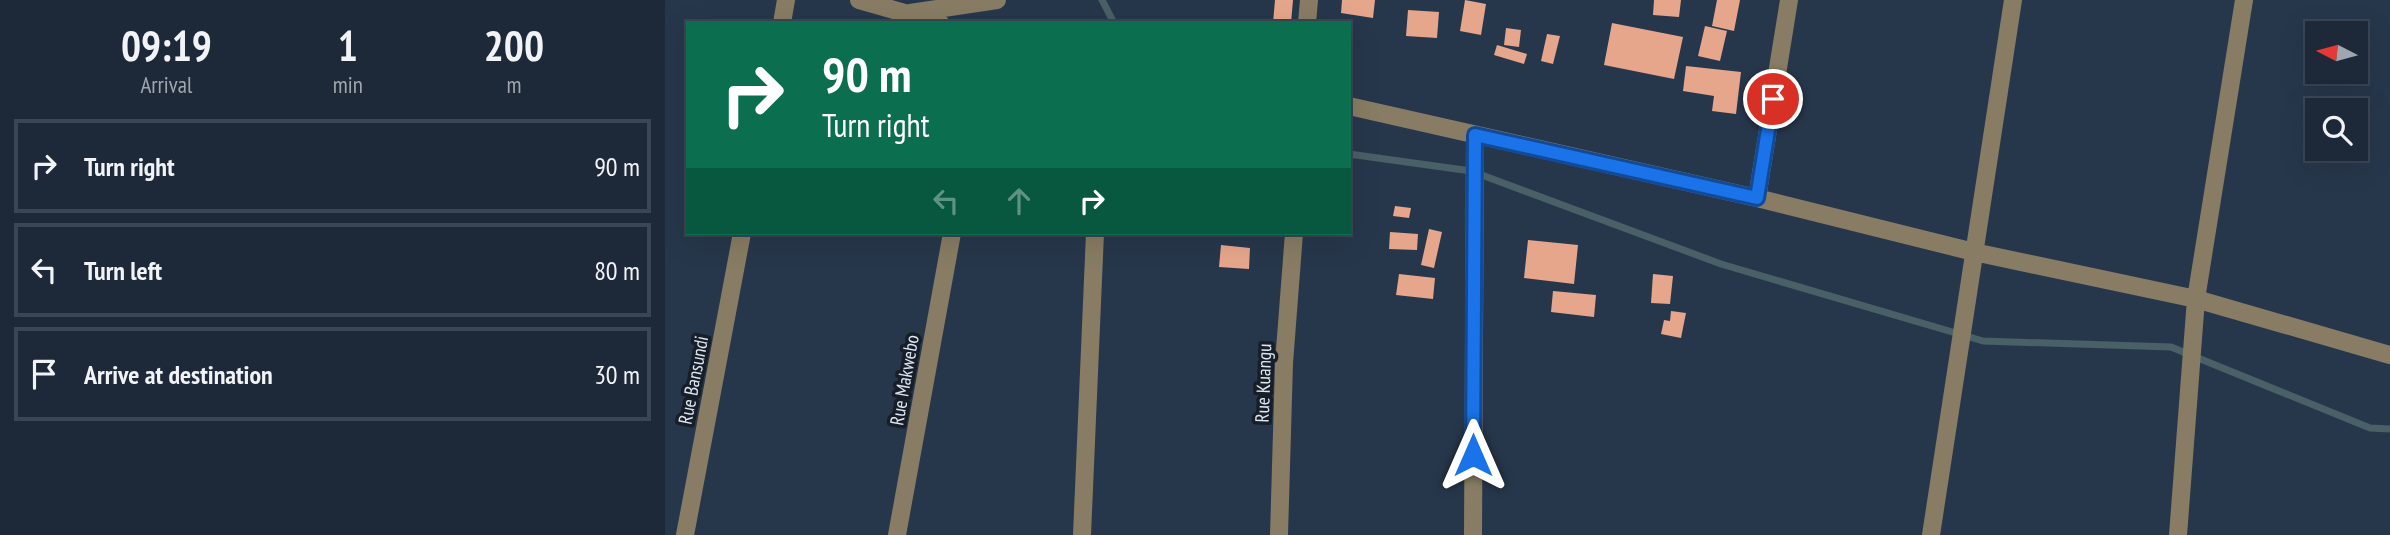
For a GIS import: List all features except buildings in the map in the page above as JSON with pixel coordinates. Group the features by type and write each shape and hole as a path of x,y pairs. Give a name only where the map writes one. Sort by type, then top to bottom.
{"street":[{"path":"782,21 786,0"},
{"path":"859,0 934,21"},
{"path":"911,13 997,0"},
{"path":"1307,21 1308,0"},
{"path":"1757,198 1789,0"},
{"path":"1931,535 2013,0"},
{"path":"2178,535 2196,299 2244,0"},
{"path":"1351,106 1757,198 1974,252 2196,299 2390,355"},
{"path":"1473,535 1475,135"},
{"name":"Rue Bansundi","path":"685,535 742,235"},
{"name":"Rue Makwebo","path":"897,535 952,235"},
{"path":"1082,535 1095,235"},
{"name":"Rue Kuangu","path":"1279,535 1284,363 1294,235"}],"waterway":[{"path":"1102,0 1113,21"},
{"path":"1351,154 1471,171 1721,264 1983,341 2171,347 2370,428 2390,429"}],"route":[{"path":"1473,455 1475,135 1757,198 1773,99"}]}
